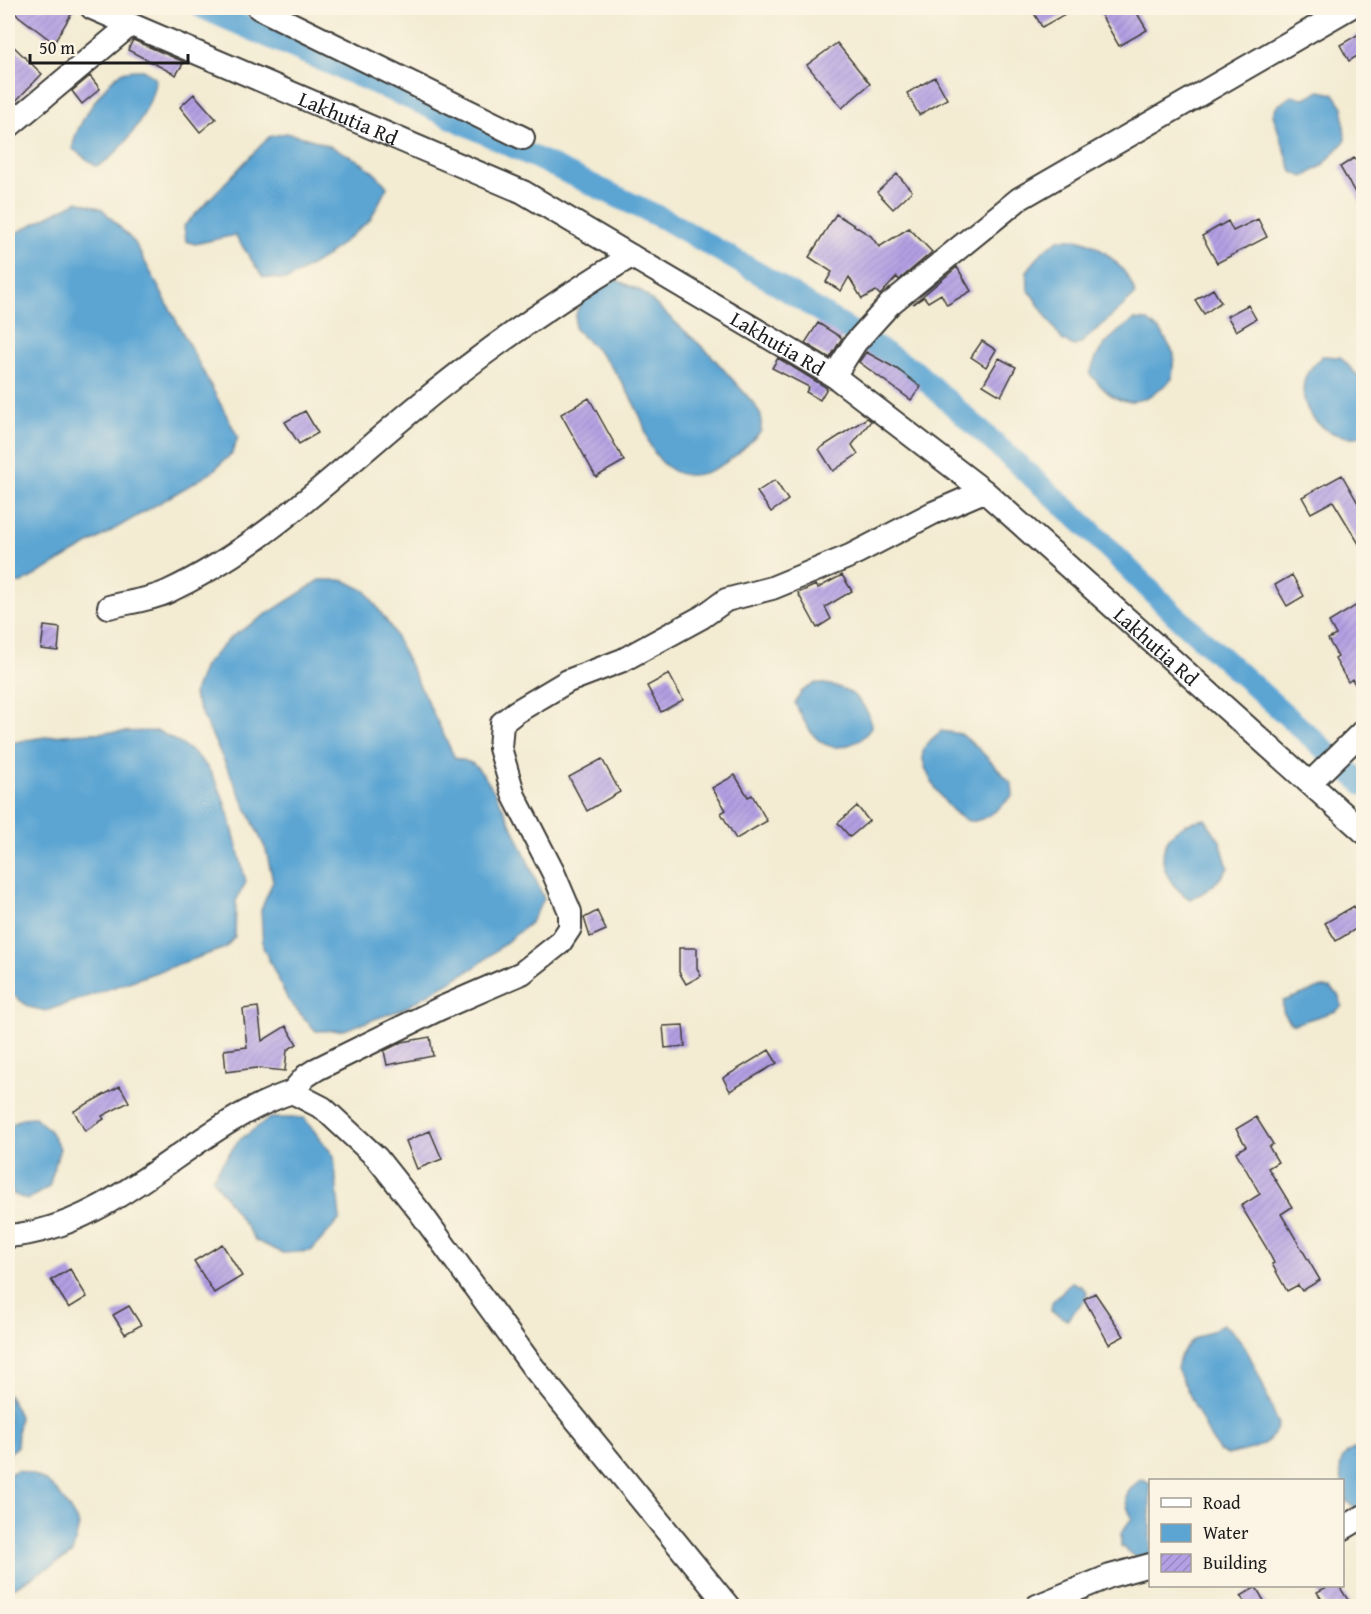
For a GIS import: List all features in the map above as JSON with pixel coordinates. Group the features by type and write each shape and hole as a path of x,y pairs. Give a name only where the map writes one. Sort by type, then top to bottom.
{"street":[{"name":"Lakhutia Rd","path":"92,8 523,192 834,376 984,491 1364,832"},
{"path":"259,8 524,138"},
{"path":"834,376 855,343 891,304 1019,199 1349,8"},
{"path":"8,128 130,25"},
{"path":"109,606 165,593 250,544 309,500 409,413 495,347 568,294 631,256"},
{"path":"8,1236 61,1227 268,1100 292,1092 306,1076 317,1069 439,1009 522,973 560,943 570,928 570,912 514,796 500,748 502,723 516,712 568,681 623,660 702,617 726,600 772,588 850,556 933,513 984,491"},
{"path":"1310,783 1364,730"},
{"path":"292,1092 322,1108 377,1158 420,1212 533,1367 728,1606"},
{"path":"1344,1528 1364,1516"},
{"path":"1037,1606 1110,1576 1149,1565"}],"water":[{"path":"144,70 155,78 154,89 143,115 135,129 115,153 96,166 73,149 74,141 84,119 114,78 126,71"},
{"path":"1320,91 1334,94 1343,107 1345,141 1322,166 1304,177 1292,172 1273,115 1276,107 1291,96 1304,98"},
{"path":"286,133 341,151 378,176 387,187 370,220 324,258 287,280 263,277 235,235 195,244 186,241 184,226 269,137"},
{"path":"78,201 102,209 135,243 238,437 232,453 211,473 22,583 8,583 8,237"},
{"path":"1060,239 1082,240 1109,256 1129,278 1135,295 1080,344 1074,346 1062,340 1028,289 1027,271 1044,250"},
{"path":"616,280 641,291 710,354 755,405 761,416 761,431 749,444 721,466 691,475 677,472 663,463 651,447 642,420 618,376 575,329 577,310 586,297 599,287"},
{"path":"1134,320 1148,321 1162,333 1174,354 1172,379 1145,398 1130,401 1111,395 1090,375 1096,357 1106,343"},
{"path":"1322,356 1340,357 1363,381 1363,436 1339,435 1318,423 1310,414 1303,391 1305,378"},
{"path":"320,580 344,580 366,591 392,629 455,758 473,764 493,789 513,827 544,899 531,922 477,966 403,1009 344,1030 316,1031 288,1000 263,947 261,910 273,881 266,850 193,695 204,666 231,637"},
{"path":"816,683 844,689 858,699 872,724 863,738 852,744 829,746 821,742 809,729 795,703 802,691"},
{"path":"158,731 196,756 207,767 220,791 231,822 246,882 236,901 235,937 225,948 46,1011 29,1007 8,991 8,744 63,735"},
{"path":"941,731 961,734 978,748 1012,784 1013,795 996,811 975,821 967,820 958,815 940,795 927,771 923,752 928,743"},
{"path":"1205,819 1220,841 1228,868 1212,886 1190,899 1177,889 1168,877 1163,852 1167,841 1176,831 1188,823"},
{"path":"1320,988 1331,988 1338,995 1342,1006 1336,1011 1294,1024 1288,1020 1283,1011 1283,1001"},
{"path":"35,1117 50,1131 60,1148 49,1187 27,1200 13,1194 8,1178 8,1127 22,1118"},
{"path":"270,1118 304,1118 334,1156 340,1219 311,1251 283,1253 256,1241 212,1178 238,1141"},
{"path":"1072,1282 1087,1292 1085,1299 1067,1320 1051,1311 1052,1302"},
{"path":"1223,1325 1241,1341 1278,1423 1271,1438 1265,1443 1227,1455 1219,1451 1210,1437 1177,1369 1180,1356 1191,1341"},
{"path":"8,1394 19,1416 17,1447 8,1454"},
{"path":"1363,1444 1363,1507 1356,1508 1347,1502 1340,1467 1346,1454"},
{"path":"17,1470 39,1477 55,1489 79,1525 72,1554 8,1591 8,1475"},
{"path":"1141,1479 1149,1483 1149,1555 1137,1559 1121,1546 1121,1533 1132,1518 1126,1501 1131,1488"}],"building":[{"path":"8,8 75,8 54,43"},
{"path":"1031,8 1076,8 1042,27"},
{"path":"1097,8 1134,8 1147,30 1119,46"},
{"path":"1364,31 1364,52 1349,61 1340,45"},
{"path":"133,40 184,62 176,75 128,50"},
{"path":"8,41 42,74 8,109"},
{"path":"837,43 870,84 842,108 807,65"},
{"path":"90,76 100,89 82,104 72,91"},
{"path":"935,77 947,99 919,115 907,93"},
{"path":"194,94 216,119 200,132 180,107"},
{"path":"1354,158 1364,173 1364,208 1340,167"},
{"path":"897,174 912,191 893,209 877,192"},
{"path":"836,214 871,236 879,247 909,228 932,252 899,280 897,277 880,295 876,291 862,299 849,277 841,291 826,282 832,272 809,257"},
{"path":"1258,219 1267,237 1217,263 1202,236 1228,221 1233,231"},
{"path":"957,267 971,291 947,305 941,294 928,302 924,297 913,304"},
{"path":"1213,289 1221,302 1204,314 1195,300"},
{"path":"1248,305 1256,319 1236,331 1227,316"},
{"path":"818,323 842,338 830,358 805,343"},
{"path":"982,341 996,350 986,367 971,357"},
{"path":"866,352 897,369 921,387 911,400 859,362"},
{"path":"778,358 827,388 820,400 806,392 809,387 772,368"},
{"path":"999,358 1016,367 1001,396 983,385"},
{"path":"589,398 624,461 596,477 561,414"},
{"path":"305,411 318,433 299,444 285,422"},
{"path":"867,418 871,421 852,445 858,454 833,471 819,449"},
{"path":"1342,475 1358,503 1364,501 1364,552 1333,501 1311,513 1302,497"},
{"path":"775,480 788,500 771,512 757,492"},
{"path":"842,575 852,591 825,607 831,619 817,628 798,593 816,585 818,588"},
{"path":"1292,575 1304,596 1287,606 1275,585"},
{"path":"1357,605 1364,616 1364,700 1352,679 1348,682 1335,659 1338,657 1328,639 1336,635 1329,622"},
{"path":"44,626 60,628 58,651 41,649"},
{"path":"669,674 683,700 661,712 647,686"},
{"path":"602,759 620,792 587,811 569,777"},
{"path":"735,775 748,797 752,795 767,821 736,839 721,813 726,810 712,788"},
{"path":"857,806 869,821 850,837 838,823"},
{"path":"1354,906 1364,924 1336,941 1325,923"},
{"path":"597,911 606,930 590,937 584,918"},
{"path":"679,948 697,948 697,968 701,976 686,984 679,972"},
{"path":"258,1007 262,1041 286,1026 297,1044 287,1050 285,1071 256,1068 226,1072 224,1050 247,1047 243,1009"},
{"path":"683,1025 685,1046 665,1048 663,1026"},
{"path":"430,1037 433,1056 387,1065 384,1051 402,1042"},
{"path":"769,1050 777,1063 730,1091 723,1078"},
{"path":"120,1086 129,1102 102,1116 104,1119 85,1131 74,1111"},
{"path":"1256,1117 1273,1144 1269,1147 1278,1162 1268,1168 1292,1207 1281,1214 1320,1280 1302,1291 1298,1285 1287,1291 1272,1264 1274,1263 1266,1247 1241,1206 1260,1194 1236,1152 1246,1146 1236,1129"},
{"path":"430,1131 442,1159 417,1169 406,1141"},
{"path":"222,1244 242,1276 214,1293 194,1261"},
{"path":"70,1269 87,1297 69,1308 51,1280"},
{"path":"1095,1293 1124,1336 1109,1344 1084,1299"},
{"path":"129,1306 141,1325 125,1334 113,1315"},
{"path":"1256,1587 1267,1606 1247,1606 1241,1596"},
{"path":"1327,1587 1340,1587 1352,1606 1326,1606 1317,1592"}],"waterway":[{"path":"202,8 431,108 668,221 765,277 915,371 1087,527 1176,616 1364,785"}]}
